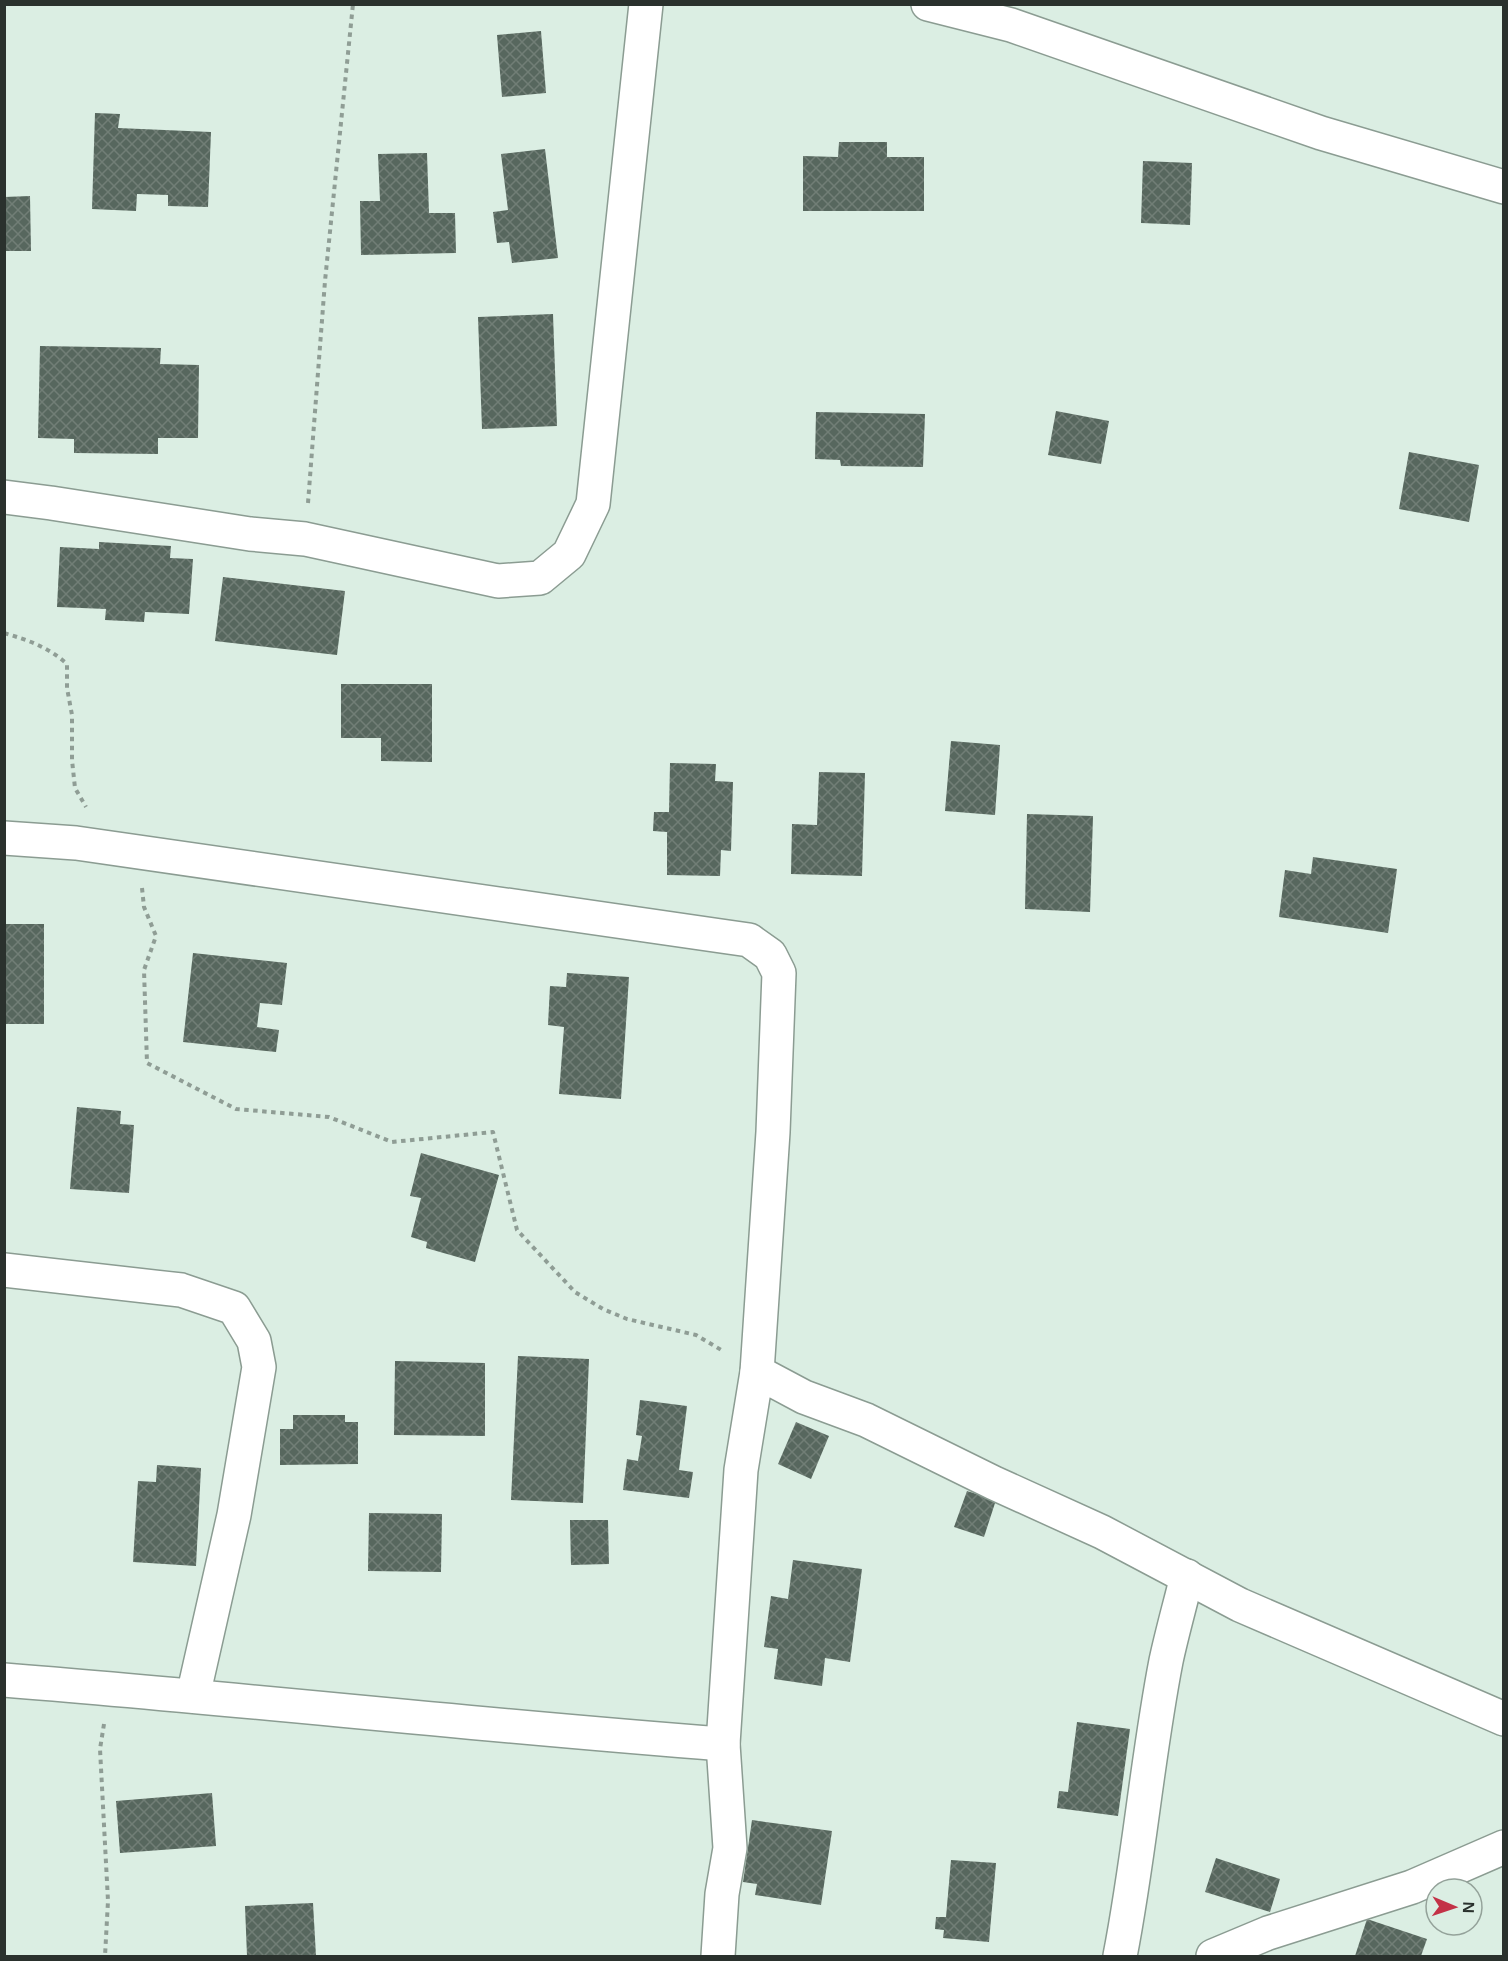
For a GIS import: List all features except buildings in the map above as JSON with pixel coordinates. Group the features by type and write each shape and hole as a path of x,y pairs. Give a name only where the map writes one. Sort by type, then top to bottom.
{"street":[{"path":"4,497 51,502 250,534 305,539 498,581 540,578 569,554 593,504 646,4"},
{"path":"928,4 1012,15 1321,133 1503,187"},
{"path":"4,838 76,843 749,940 770,955 779,973 772,1132 757,1372 741,1470 723,1744 730,1848 722,1894 718,1956"},
{"path":"4,1270 181,1290 234,1308 254,1341 259,1367 234,1515 193,1695"},
{"path":"757,1372 804,1397 866,1420 994,1483 1102,1532 1250,1610 1503,1719"},
{"path":"1120,1956 1133,1891 1167,1660 1187,1576"},
{"path":"4,1680 193,1695 537,1730 723,1744"},
{"path":"1213,1956 1268,1933 1412,1887 1503,1847"}],"path":[{"path":"305,539 325,281 353,4"},
{"path":"4,633 34,642 54,653 67,664 75,788 86,807 98,837 76,843"},
{"path":"141,882 144,907 156,936 144,970 147,1063 236,1109 329,1117 392,1142 493,1132 517,1230 575,1292 603,1309 627,1319 696,1335 757,1372"},
{"path":"105,1956 108,1901 100,1749 110,1688"}]}
